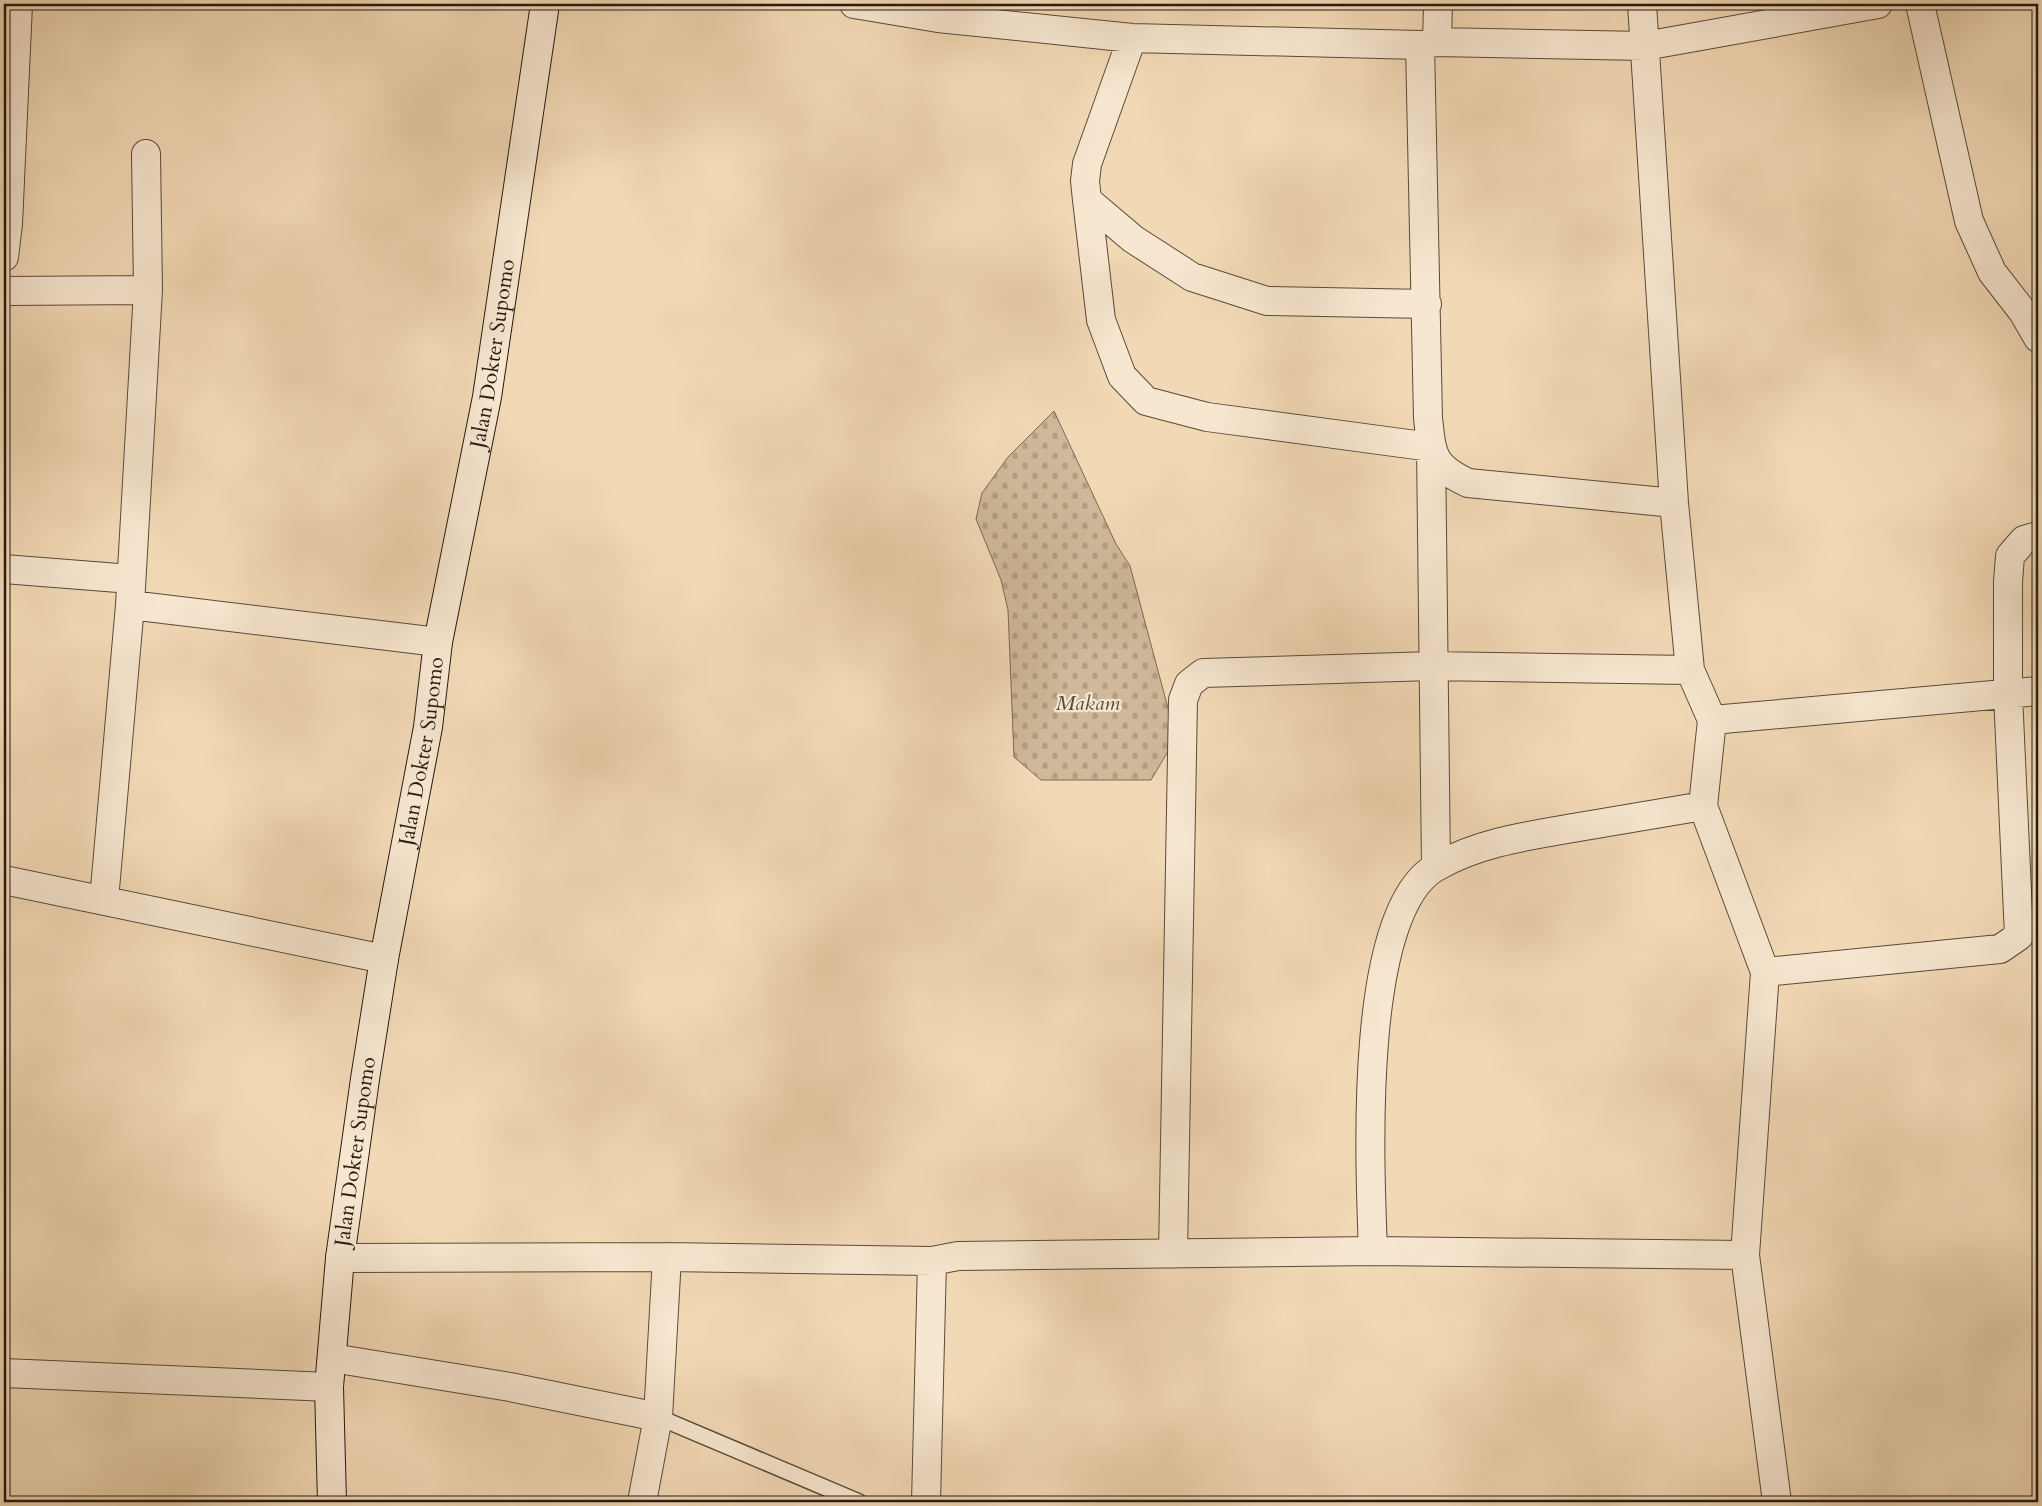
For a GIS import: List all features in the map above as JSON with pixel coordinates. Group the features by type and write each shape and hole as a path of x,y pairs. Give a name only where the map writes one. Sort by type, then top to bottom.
{"street":[{"path":"4,258 8,224 18,4"},
{"name":"Jalan Dokter Supomo","path":"332,1502 329,1387 340,1258 384,960 428,727 438,642 487,397 531,110 545,4"},
{"path":"854,4 938,18 1132,38 1644,46 1878,4"},
{"path":"1436,867 1432,666 1431,447 1428,418 1427,304 1428,44 1438,4"},
{"path":"1642,4 1674,503 1690,670 1712,720 1703,806 1765,972 1745,1254 1777,1502"},
{"path":"1920,4 1969,221 1992,272 2023,312 2038,338"},
{"path":"1132,38 1087,164 1085,182 1101,320 1122,376 1146,401 1207,417 1431,447"},
{"path":"104,900 131,592 148,290 146,154"},
{"path":"1087,200 1133,239 1192,278 1257,298 1267,301 1427,304"},
{"path":"4,290 148,290"},
{"path":"1431,447 1438,462 1448,473 1468,483 1674,503"},
{"path":"1765,972 2000,949 2020,936 2008,694 2010,556 2024,540 2038,536"},
{"path":"4,568 131,592 438,642"},
{"path":"1173,1254 1184,700 1189,684 1203,673 1432,666 1690,670"},
{"path":"1712,720 2038,691"},
{"path":"1373,1251 1373,1047 1380,982 1391,938 1407,900 1425,874 1436,867 1500,841 1703,806"},
{"path":"4,880 384,960"},
{"path":"340,1258 667,1258 932,1261 958,1256 1373,1251 1745,1254"},
{"path":"642,1502 658,1417 667,1258"},
{"path":"926,1502 932,1261"},
{"path":"332,1358 510,1387 658,1417"},
{"path":"4,1373 329,1387"}],"lane":[{"path":"658,1417 859,1502"}],"green space":[{"name":"Makam","path":"1054,411 1116,544 1130,566 1176,738 1151,780 1041,780 1014,757 1008,610 1001,580 976,519 982,493 1008,457"}]}
